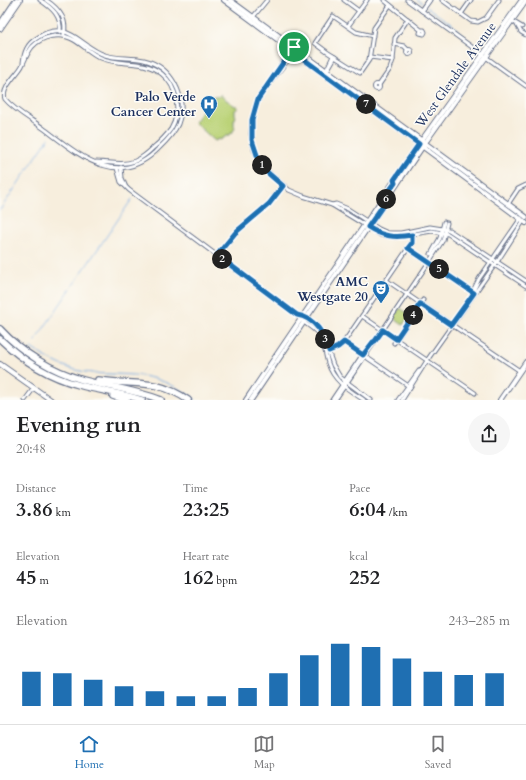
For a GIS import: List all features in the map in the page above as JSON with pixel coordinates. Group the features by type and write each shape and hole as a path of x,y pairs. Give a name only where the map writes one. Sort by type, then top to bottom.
{"highway":[{"path":"0,329 27,353 57,370 83,380 144,394 161,400"},
{"path":"2,341 18,355 52,375 88,389 126,400"},
{"path":"57,370 102,380 154,384 172,390 188,400"},
{"path":"79,385 142,400"}],"main road":[{"path":"0,24 16,0"},
{"path":"0,29 21,0"},
{"path":"224,0 326,71 379,112"},
{"path":"230,0 315,67 464,171 508,204 524,219"},
{"name":"West Glendale Avenue","path":"510,20 522,0"},
{"name":"West Glendale Avenue","path":"246,400 367,224 394,180 510,20 526,1"},
{"path":"236,9 253,17"},
{"name":"West Glendale Avenue","path":"367,224 386,201 422,143 446,114 461,84 484,56"},
{"path":"315,67 326,71"},
{"path":"422,143 446,164 489,196 524,219"},
{"path":"446,164 461,172 464,171"},
{"path":"386,201 387,194 395,183 394,180"},
{"path":"489,196 508,204"},
{"name":"West Glendale Avenue","path":"252,400 302,318"},
{"path":"500,400 526,362"},
{"path":"0,364 51,400"}],"street":[{"path":"42,0 52,8 56,14 60,22 60,34"},
{"path":"42,0 60,11 64,19 64,34"},
{"path":"253,17 268,0"},
{"path":"344,0 359,11"},
{"path":"348,26 367,0"},
{"path":"384,0 421,30"},
{"path":"407,0 526,86"},
{"path":"421,10 429,0"},
{"path":"443,0 471,21 478,22 486,18 498,0"},
{"path":"461,14 471,0"},
{"path":"373,36 358,32 333,16 315,42 334,57 360,73 370,57 373,36 374,28 390,5"},
{"path":"379,85 390,69 395,38 408,19"},
{"path":"510,20 517,24 525,34"},
{"path":"46,33 64,34 76,36 100,54 118,60 144,60 153,63 168,75 175,85 179,94 181,105 178,124 168,139 145,160 135,165 104,167 78,153 5,99 4,94 6,90 23,63 24,52 33,41 46,33"},
{"path":"394,44 404,46 408,50"},
{"path":"294,49 258,99 252,118 251,132 254,150 268,173 283,186 298,194 346,208 376,232 387,236 399,237 444,230"},
{"path":"326,71 334,57"},
{"path":"370,57 392,60"},
{"path":"119,166 119,180 126,186 321,333 326,340 335,370 346,382 371,400"},
{"path":"508,204 518,190 526,185"},
{"path":"217,255 236,232 269,204 283,186"},
{"path":"398,400 524,219"},
{"path":"332,400 383,330 442,242 445,223"},
{"path":"367,224 393,234 430,227 444,230 526,281"},
{"path":"329,351 338,347 344,342 412,243 412,235"},
{"path":"408,248 473,292"},
{"path":"494,261 526,286"},
{"path":"386,280 520,371"},
{"path":"394,343 423,300"},
{"path":"362,316 475,393"},
{"path":"302,318 320,338 331,371 343,386 364,400"},
{"path":"344,342 409,386"},
{"path":"335,400 343,386"},
{"path":"402,400 409,386"},
{"path":"25,400 34,388"}],"green space":[{"path":"221,94 221,96 238,108 235,110 235,128 232,133 220,140 215,141 194,122 213,96 218,97"},
{"path":"400,308 410,315 403,325 393,318"}],"waterway":[{"path":"417,0 422,3"},
{"path":"427,7 459,30"},
{"path":"0,210 49,138"},
{"path":"35,341 132,199"},
{"path":"31,348 45,357 68,368 93,373 145,376 175,387 196,400"}],"place":[{"name":"Palo Verde Cancer Center","path":"209,119"},
{"name":"AMC Westgate 20","path":"381,304"}],"route":[{"path":"294,47 296,49 294,52 419,144 394,180 395,183 386,196 386,201 368,227 381,235 399,237 412,235 412,243 408,248 474,293 451,325 420,304 396,339 383,330 363,355 344,342 342,345 329,351 327,343 315,326 302,316 297,315 217,255 243,225 269,204 283,186 268,173 258,158 254,150 251,132 252,120 258,99 294,47"}]}
